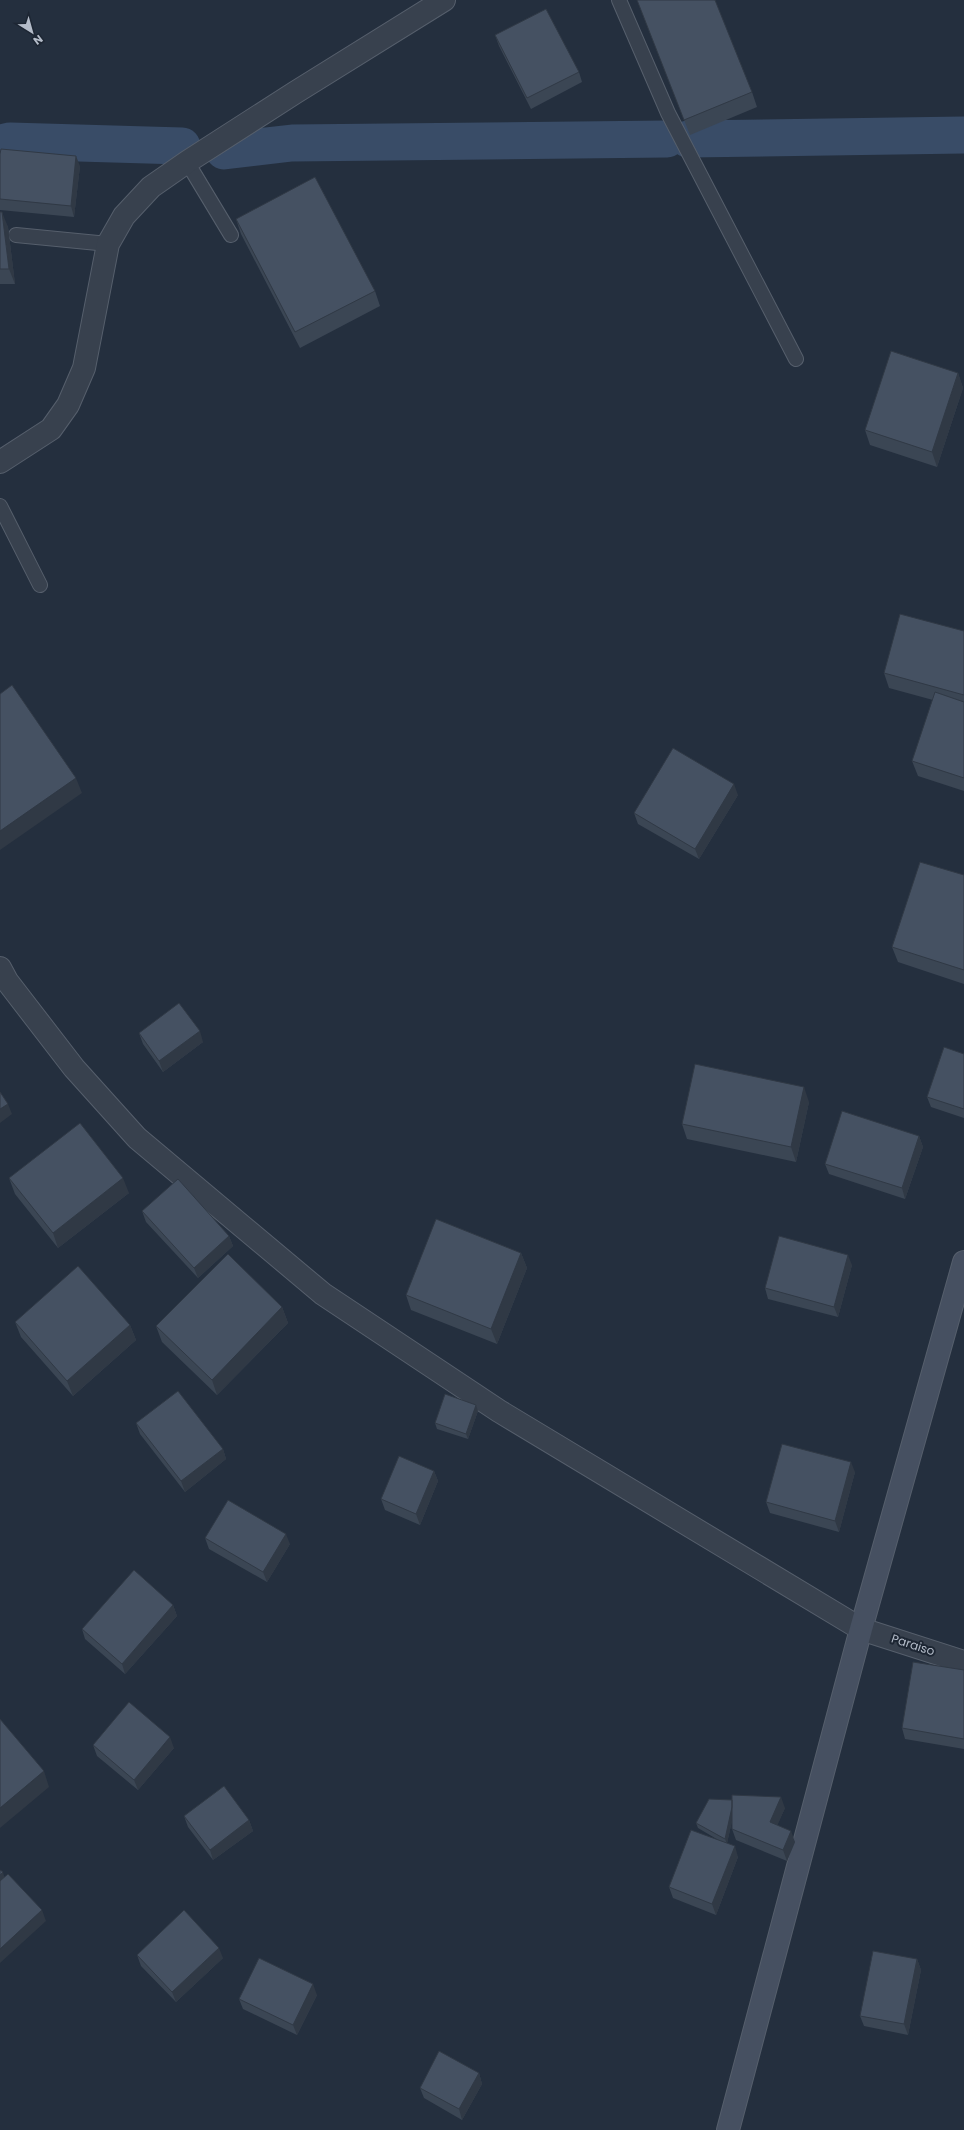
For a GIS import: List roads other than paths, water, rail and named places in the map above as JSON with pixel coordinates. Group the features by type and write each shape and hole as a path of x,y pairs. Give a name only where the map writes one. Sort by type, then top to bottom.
{"street":[{"path":"0,462 51,429 68,405 84,368 108,244 124,216 151,187 187,162 444,0"},
{"name":"Paraiso","path":"0,968 7,981 74,1068 138,1138 323,1294 499,1411 861,1629 964,1662"},
{"path":"728,2130 861,1629 964,1262"}],"lane":[{"path":"619,0 668,113 796,359"},
{"path":"187,162 231,235"},
{"path":"16,235 108,244"},
{"path":"0,506 40,585"}],"waterway":[{"path":"688,139 964,135"},
{"path":"224,151 292,143 667,139"},
{"path":"0,143 10,141 182,146"}]}
